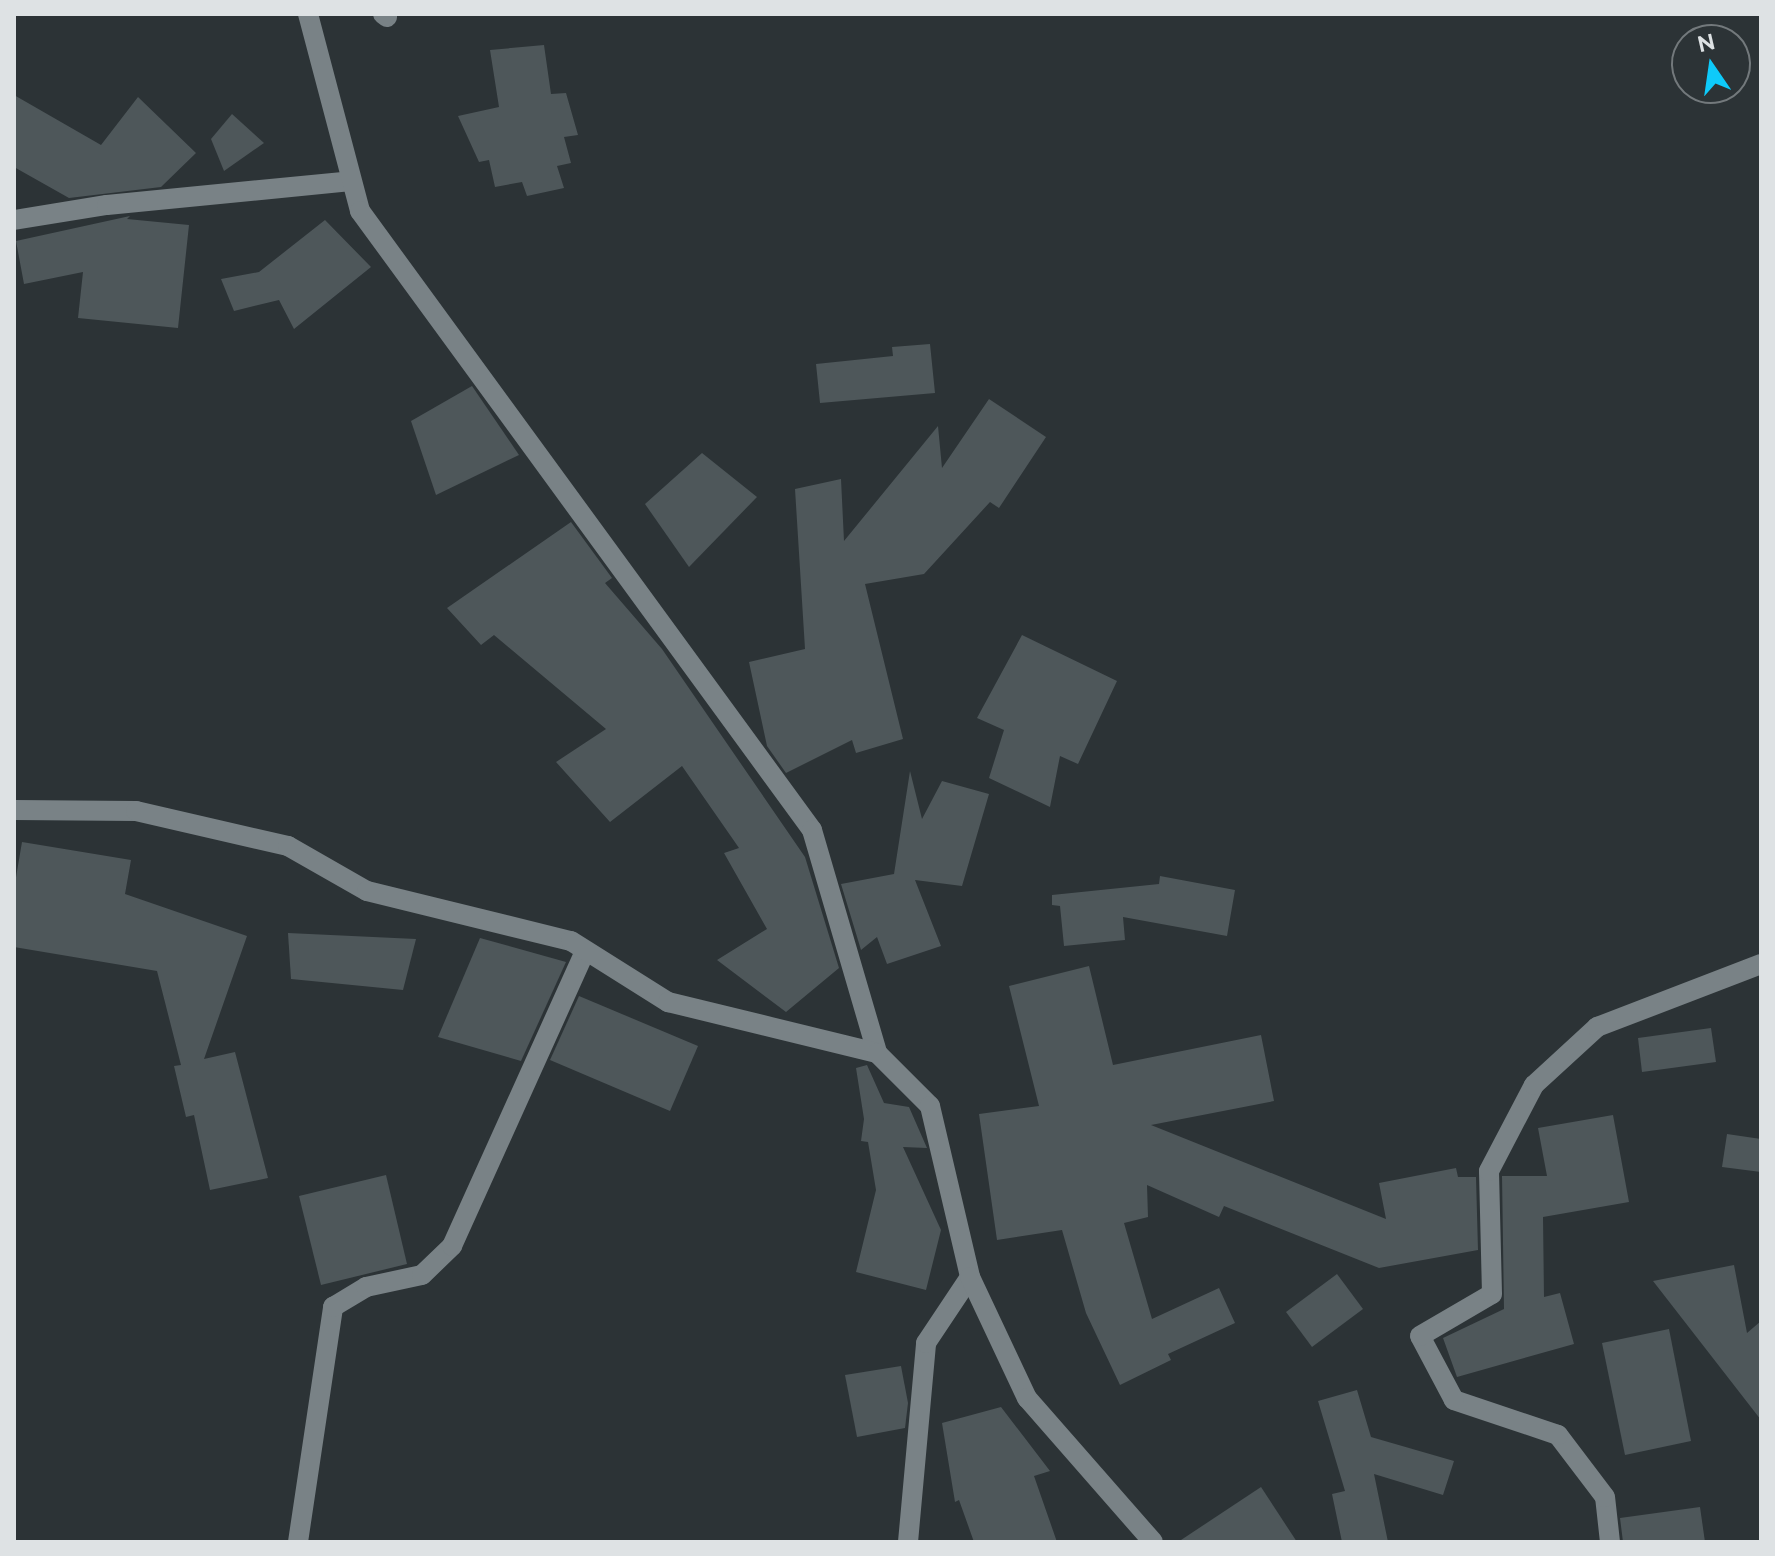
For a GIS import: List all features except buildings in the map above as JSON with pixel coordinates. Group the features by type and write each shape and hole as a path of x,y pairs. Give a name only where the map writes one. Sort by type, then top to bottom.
{"street":[{"path":"308,14 360,211 812,830 877,1053 930,1106 970,1277 1027,1398 1153,1542"},
{"path":"14,220 107,205 351,181"},
{"path":"14,810 136,811 288,846 367,891 571,941 668,1002 877,1053"},
{"path":"298,1542 333,1307 366,1287 422,1275 452,1246 585,951"},
{"path":"1610,1542 1605,1497 1558,1435 1454,1400 1420,1336 1492,1294 1489,1171 1534,1085 1597,1027 1761,964"},
{"path":"908,1542 926,1343 970,1277"}]}
